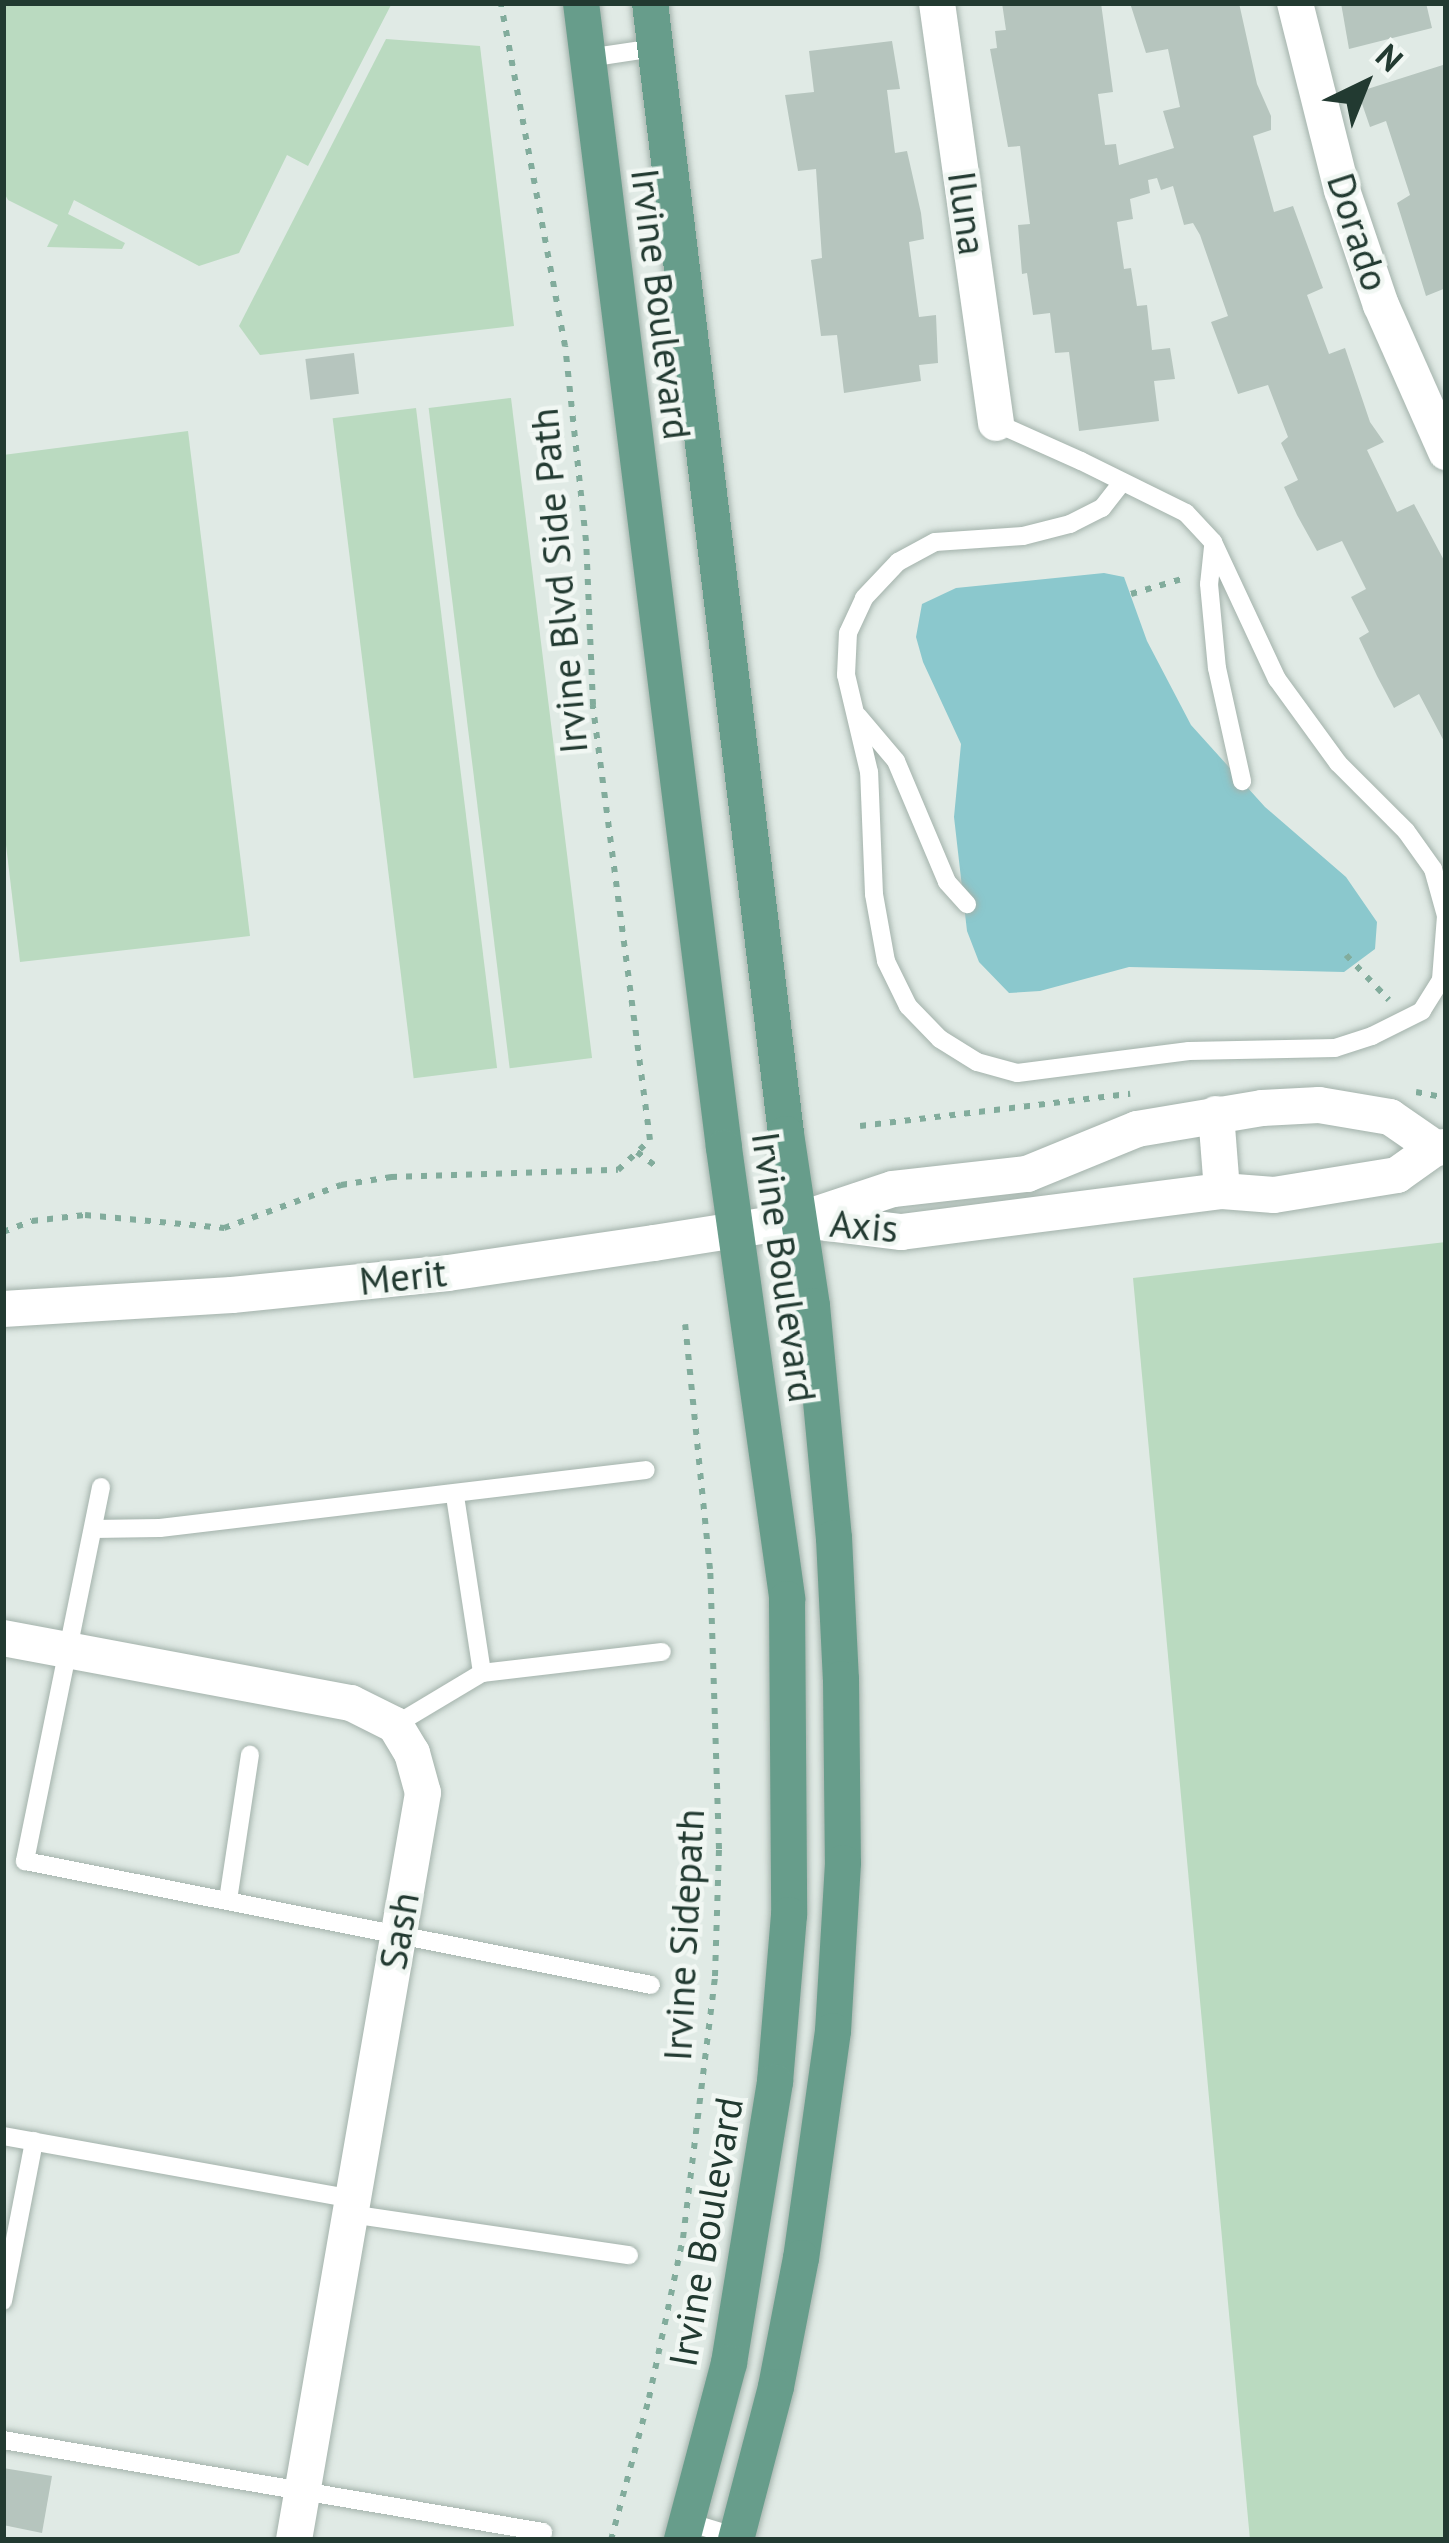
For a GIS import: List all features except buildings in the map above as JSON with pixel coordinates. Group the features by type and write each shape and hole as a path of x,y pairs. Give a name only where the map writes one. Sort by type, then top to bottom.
{"main road":[{"name":"Irvine Boulevard","path":"581,3 787,1599 789,1915 757,2209 729,2363 685,2531"},
{"name":"Irvine Boulevard","path":"650,3 834,1538 844,1786 839,1957 801,2258 776,2387 736,2538"}],"street":[{"name":"Iluna","path":"937,3 996,423"},
{"name":"Dorado","path":"1295,3 1342,190 1382,304 1446,452"},
{"name":"Axis","path":"1318,1106 1351,1110 1403,1121 1440,1147 1397,1175 1274,1196 1222,1191 901,1232 799,1220 893,1190 1028,1174 1137,1129 1216,1114 1318,1106"},
{"path":"1216,1114 1222,1191"},
{"name":"Merit","path":"3,1309 426,1275 799,1220"},
{"path":"3,1638 307,1691 351,1703 394,1725"},
{"name":"Sash","path":"294,2540 423,1793 412,1753 394,1725"}],"lane":[{"path":"588,58 655,48"},
{"path":"996,423 1122,482 1186,513 1213,542 1277,679 1338,763 1406,831 1433,868 1446,916 1442,980 1422,1011 1335,1048 1189,1051 1017,1073 977,1062 958,1051 908,1006 886,961 874,894 869,772 846,675 848,633 864,598 898,562 934,542 1023,536 1070,524 1102,508 1122,482"},
{"path":"1213,542 1213,632 1242,781"},
{"path":"855,713 896,761 947,882 967,904"},
{"path":"93,1529 160,1528 646,1470"},
{"path":"101,1486 25,1861 651,1985"},
{"path":"455,1496 482,1672"},
{"path":"394,1725 482,1672 662,1652"},
{"path":"228,1900 250,1755"},
{"path":"3,2136 629,2255"},
{"path":"3,2301 34,2141"},
{"path":"3,2440 543,2532"},
{"path":"685,2531 736,2538"}],"path":[{"name":"Irvine Blvd Side Path","path":"501,3 566,346 586,541 593,705 650,1141 637,1152"},
{"path":"1131,594 1185,578"},
{"path":"1346,955 1396,1008"},
{"path":"3,1232 32,1221 85,1215 224,1228 341,1185 391,1177 618,1170 637,1152 657,1167"},
{"name":"Irvine Sidepath","path":"610,2540 650,2398 683,2238 715,1976 719,1849 710,1569 685,1324"}],"green space":[{"path":"3,3 392,3 308,166 287,155 239,253 199,266 74,200 68,214 125,243 122,249 47,247 58,225 8,200 3,191"},
{"path":"386,39 480,46 514,326 260,355 239,326"},
{"path":"511,398 592,1058 510,1068 429,408"},
{"path":"416,408 497,1068 414,1078 333,418"},
{"path":"188,431 250,936 20,962 3,820 3,455"},
{"path":"1446,1242 1446,2540 1250,2540 1133,1278"}],"water":[{"path":"1104,573 1124,577 1147,641 1191,725 1265,807 1346,877 1377,922 1375,949 1344,972 1129,967 1040,991 1009,993 979,962 967,931 954,817 961,744 916,637 922,604 956,588"}]}
